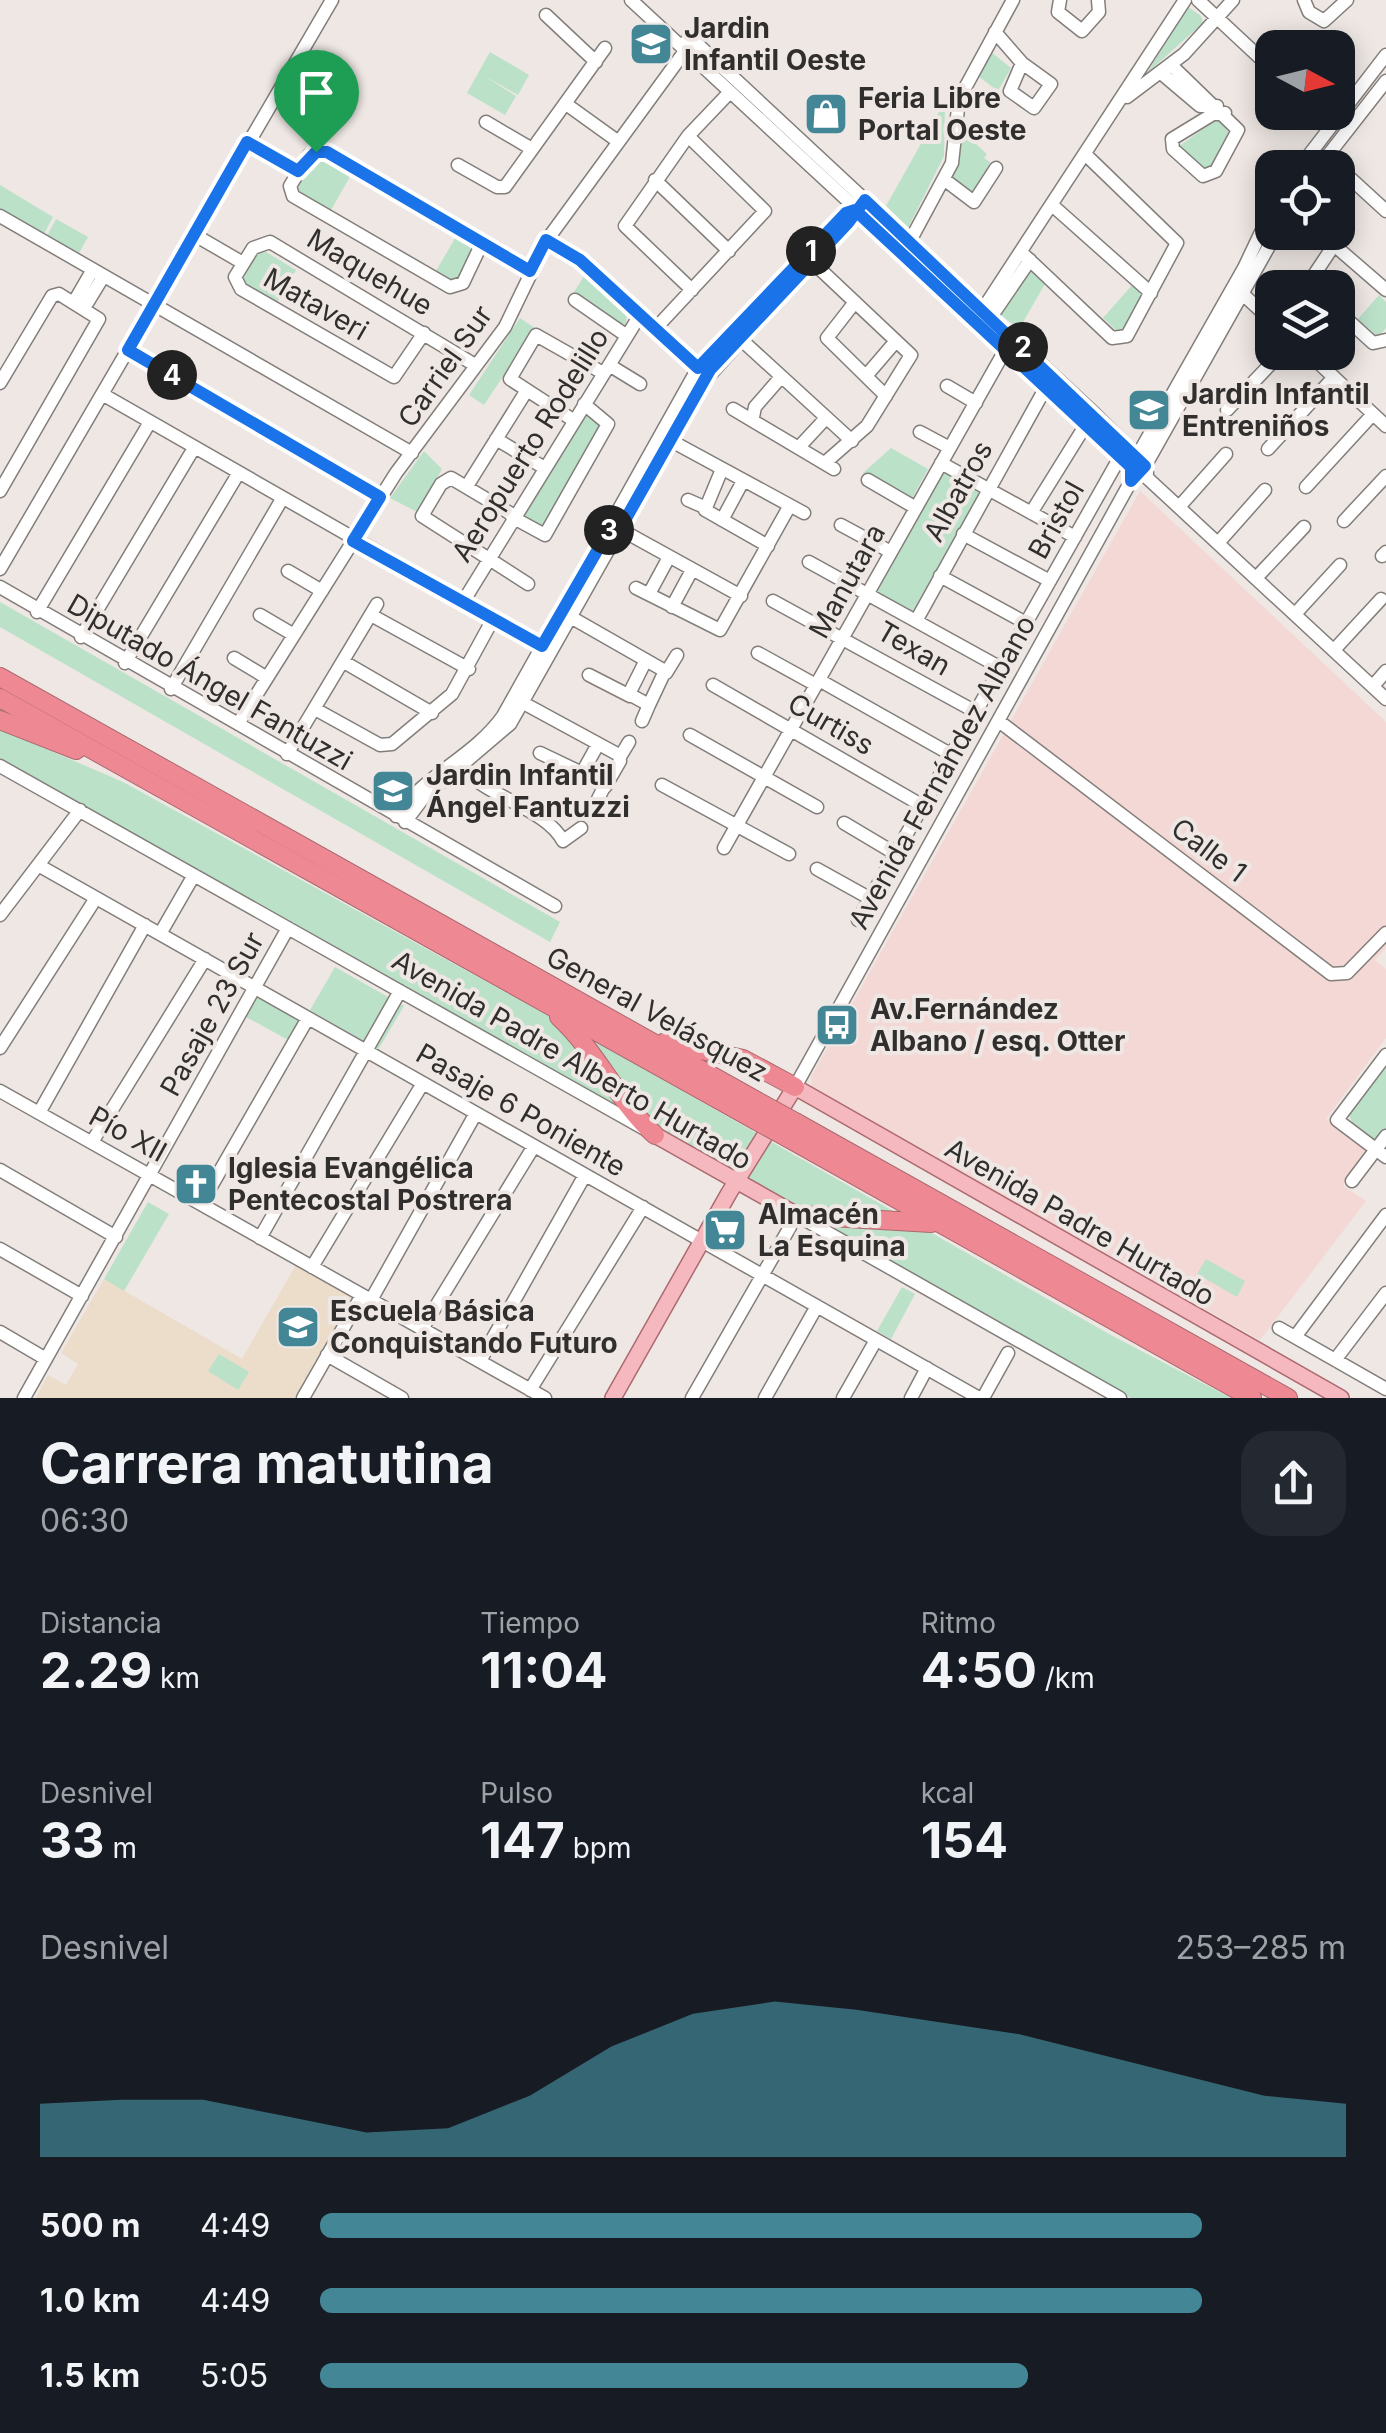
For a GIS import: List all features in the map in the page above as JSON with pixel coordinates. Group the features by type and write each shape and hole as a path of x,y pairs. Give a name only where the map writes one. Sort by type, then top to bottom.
{"highway":[{"name":"General Velásquez","path":"2,683 136,774 532,994 1288,1398"},
{"name":"General Velásquez","path":"2,683 627,1028 759,1112"},
{"path":"0,720 136,774"},
{"path":"532,994 589,1046 631,1109 654,1134"},
{"path":"627,1028 743,1060 795,1087"},
{"name":"General Velásquez","path":"792,1131 952,1230 1252,1398"},
{"path":"794,1221 906,1219 952,1230"}],"main road":[{"path":"613,1398 795,1087"},
{"name":"Avenida Padre Hurtado","path":"795,1087 1341,1398"},
{"name":"Avenida Padre Alberto Hurtado","path":"654,1134 737,1182 794,1221"}],"street":[{"path":"0,568 332,0"},
{"path":"631,0 670,36 689,45 1386,699"},
{"path":"910,241 954,157 957,105 1013,0"},
{"path":"1060,0 1058,12 1082,31 1089,28 1099,12 1098,0"},
{"path":"987,313 1185,0"},
{"path":"1198,0 1255,53"},
{"path":"1108,117 1129,94 1166,69 1233,0"},
{"path":"1304,0 1306,10 1324,21 1346,0"},
{"path":"546,15 596,62"},
{"path":"995,32 1022,63"},
{"path":"689,45 729,93 860,205 910,241 987,313 1046,387 1089,418"},
{"name":"Carriel Sur","path":"238,724 380,497 511,318 546,240 689,45"},
{"path":"458,165 502,188 604,48"},
{"path":"1355,94 1386,55"},
{"path":"1166,69 1200,106 1221,110"},
{"path":"1166,69 1221,110 1238,134 1210,176 1198,173 1171,145 1173,137 1221,110"},
{"path":"1331,150 1386,81"},
{"path":"692,290 626,226 654,180 688,136 729,93"},
{"path":"566,104 616,140"},
{"path":"1198,122 1200,106"},
{"path":"486,122 532,149"},
{"path":"1339,130 1344,134"},
{"path":"655,329 764,215 764,208 688,136"},
{"path":"247,142 298,171"},
{"path":"482,243 462,282 450,288 292,196 290,186 311,154 327,152 530,271"},
{"path":"1026,256 1118,340 1127,336 1177,243 1085,154"},
{"path":"944,180 974,202 996,168"},
{"path":"654,180 729,251"},
{"path":"1355,187 1386,211"},
{"path":"400,819 413,793 458,764 518,700 702,372 809,259 846,213 860,205"},
{"path":"1052,205 1151,293"},
{"path":"0,216 412,454"},
{"name":"Mataveri","path":"194,234 242,263 235,277 236,286 392,377 399,375 424,333"},
{"path":"546,240 580,260 702,372"},
{"name":"Maquehue","path":"242,263 258,244 270,242 476,366"},
{"name":"Avenida Fernández Albano","path":"1238,289 1255,249"},
{"name":"Avenida Fernández Albano","path":"795,1087 1000,722 1136,468 1264,250"},
{"path":"1342,250 1386,290"},
{"path":"733,410 830,465 916,357 809,259"},
{"path":"79,305 97,274"},
{"path":"1238,289 1255,305"},
{"path":"0,383 52,296 79,305 99,324 0,491"},
{"path":"575,300 627,336"},
{"path":"854,302 826,338 886,396"},
{"name":"Aeropuerto Rodelillo","path":"462,602 640,316"},
{"path":"1355,327 1373,343 1386,340"},
{"path":"573,420 510,379 536,335 640,384"},
{"path":"736,335 852,441"},
{"path":"866,376 896,341"},
{"name":"Manutara","path":"724,848 1009,343"},
{"path":"128,350 380,497"},
{"path":"1227,410 1265,370"},
{"path":"1326,370 1386,426"},
{"path":"753,418 756,407 781,377"},
{"path":"1268,448 1334,377"},
{"path":"947,386 976,403"},
{"name":"Albatros","path":"916,621 1046,387"},
{"path":"462,483 527,390"},
{"path":"102,394 542,646"},
{"path":"528,584 422,516 446,478 462,483 546,535 608,424 584,404"},
{"path":"1306,487 1373,414"},
{"path":"800,446 826,418"},
{"path":"1030,512 1089,418"},
{"path":"37,612 150,422"},
{"path":"920,432 950,448"},
{"path":"666,438 804,512"},
{"path":"496,439 543,467"},
{"path":"81,637 194,448"},
{"path":"1179,506 1226,454"},
{"path":"941,464 1075,537"},
{"name":"Bristol","path":"858,920 1075,537 1136,468"},
{"path":"704,507 722,469"},
{"path":"126,663 238,474"},
{"path":"1344,522 1386,476"},
{"path":"722,520 744,480"},
{"path":"868,480 916,508"},
{"path":"1218,543 1265,490"},
{"path":"171,689 282,499"},
{"path":"688,500 768,546"},
{"path":"669,557 642,591 720,630 789,507"},
{"path":"841,525 891,552"},
{"path":"1256,578 1304,526"},
{"path":"616,527 741,596"},
{"path":"963,534 1050,580"},
{"path":"809,562 1001,668"},
{"path":"1295,614 1340,565"},
{"path":"672,607 692,570"},
{"path":"288,571 322,591"},
{"path":"940,576 1026,624"},
{"name":"Diputado Ángel Fantuzzi","path":"0,587 37,612 554,906"},
{"path":"1334,650 1380,599"},
{"name":"Texan","path":"773,602 844,637 976,712"},
{"path":"288,754 374,609 469,669"},
{"path":"518,700 542,646 566,614"},
{"path":"566,614 666,673"},
{"path":"260,615 294,635"},
{"path":"315,709 386,747 452,694 494,619"},
{"path":"758,653 952,755"},
{"path":"642,721 676,655"},
{"path":"234,658 268,678"},
{"path":"630,696 646,660"},
{"path":"344,662 432,713"},
{"path":"1372,686 1386,672"},
{"path":"589,675 649,705"},
{"name":"Curtiss","path":"713,685 922,806"},
{"path":"518,700 620,757"},
{"name":"Calle 1","path":"1000,722 1331,974 1347,972 1386,932"},
{"path":"690,735 816,807"},
{"path":"594,807 629,742"},
{"path":"582,773 597,746"},
{"path":"540,754 604,786"},
{"path":"458,764 479,785 557,830 563,841 582,828"},
{"name":"Avenida Padre Alberto Hurtado","path":"0,766 654,1134"},
{"path":"662,785 789,854"},
{"path":"0,915 80,810"},
{"path":"844,824 896,854"},
{"name":"Pasaje 6 Poniente","path":"38,865 981,1398"},
{"path":"817,870 871,898"},
{"path":"160,934 194,875"},
{"path":"0,1048 96,898"},
{"path":"39,1113 145,926"},
{"name":"Pasaje 23 Sur","path":"24,1398 288,928"},
{"path":"92,1142 205,959"},
{"path":"260,1238 400,990"},
{"path":"201,1204 308,1018"},
{"path":"1381,1154 1337,1120 1386,1054"},
{"path":"312,1267 423,1083"},
{"name":"Pío XII","path":"0,1090 545,1398"},
{"path":"303,1398 476,1113"},
{"path":"1352,1181 1381,1154 1386,1136"},
{"path":"422,1329 534,1146"},
{"path":"0,1170 116,1237"},
{"path":"480,1361 586,1175"},
{"path":"530,1390 643,1207"},
{"path":"1295,1337 1386,1215"},
{"path":"692,1398 794,1221"},
{"name":"Avenida Padre Alberto Hurtado","path":"794,1221 1120,1398"},
{"path":"0,1249 82,1296"},
{"path":"1336,1360 1386,1294"},
{"path":"764,1398 817,1306"},
{"path":"1279,1328 1386,1389"},
{"path":"0,1332 46,1360"},
{"path":"843,1398 876,1340"},
{"path":"981,1398 1008,1353"},
{"path":"327,1355 402,1398"},
{"path":"910,1398 927,1368"}],"shaded area":[{"path":"1140,491 1386,722 1386,948 1375,960 1386,969 1386,1038 1326,1119 1367,1150 1343,1186 1366,1201 1260,1340 812,1088 811,1077"},
{"path":"297,1263 353,1295 294,1398 36,1398 48,1375 66,1385 78,1364 61,1353 104,1279 242,1359"}],"green space":[{"path":"1188,7 1201,16 1203,23 1147,73"},
{"path":"490,52 529,75 518,95 483,75 516,96 505,115 467,93"},
{"path":"991,52 1011,68 998,91 978,76"},
{"path":"945,101 944,156 908,228 886,206"},
{"path":"1217,119 1233,137 1208,171 1178,147"},
{"path":"959,129 987,154 984,158 990,162 975,196 950,182 959,158"},
{"path":"322,155 352,173 331,210 299,191 297,185 313,157"},
{"path":"0,185 53,217 44,234 0,209"},
{"path":"56,219 88,237 79,253 47,236"},
{"path":"457,235 473,243 459,282 454,282 436,271"},
{"path":"266,252 296,270 275,306 243,287 242,281 257,253"},
{"path":"1027,268 1045,284 1019,329 1001,315"},
{"path":"586,273 628,311 625,326 574,292"},
{"path":"1133,284 1143,296 1124,331 1118,332 1103,318"},
{"path":"1379,295 1386,302 1386,328 1378,337 1358,319"},
{"path":"520,318 535,328 484,405 469,395"},
{"path":"583,413 605,426 543,530 521,517"},
{"path":"891,448 928,469 911,500 863,473"},
{"path":"424,451 442,469 419,513 390,498"},
{"path":"944,472 980,492 911,614 876,594"},
{"path":"0,602 560,922 550,942 0,627"},
{"path":"0,729 123,782 605,1047 1109,1334 1231,1398 1131,1398 0,758"},
{"path":"335,967 404,1006 378,1050 310,1010"},
{"path":"258,995 301,1019 290,1041 246,1017"},
{"path":"1386,1065 1386,1131 1377,1142 1354,1127 1349,1115"},
{"path":"148,1202 169,1214 124,1291 104,1279"},
{"path":"1206,1259 1245,1281 1237,1297 1197,1274"},
{"path":"902,1287 915,1294 891,1339 877,1331"},
{"path":"219,1354 249,1372 238,1390 208,1371"}],"place":[{"name":"Jardin Infantil Oeste","path":"651,44"},
{"name":"Feria Libre Portal Oeste","path":"826,114"},
{"name":"Jardin Infantil Entreniños","path":"1149,410"},
{"name":"Jardin Infantil Ángel Fantuzzi","path":"393,791"},
{"name":"Av.Fernández Albano / esq. Otter","path":"837,1025"},
{"name":"Iglesia Evangélica Pentecostal Postrera","path":"196,1184"},
{"name":"Almacén La Esquina","path":"725,1230"},
{"name":"Escuela Básica Conquistando Futuro","path":"298,1327"}],"route":[{"path":"316,152 307,157 298,171 247,142 128,350 380,497 353,541 542,646 612,525 620,529 710,370 852,219 855,210 865,200 1095,414 1145,466 1131,481 1131,467 855,210 846,213 698,368 580,260 546,240 530,271 327,152 316,152"}]}
